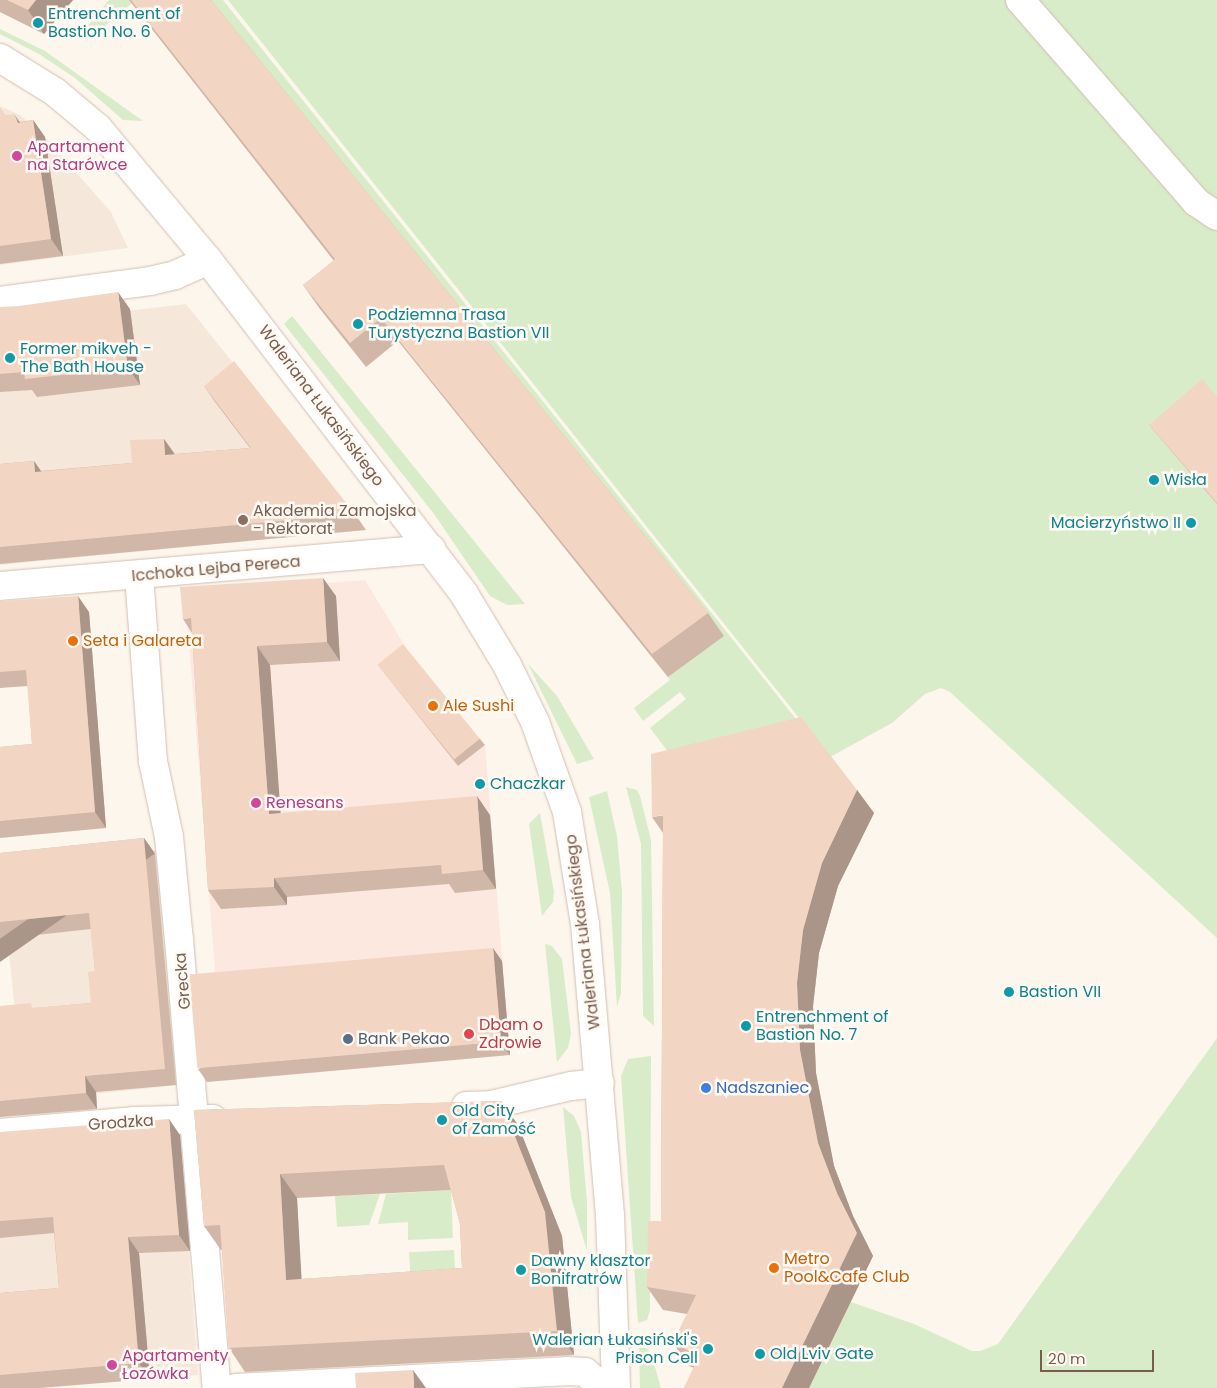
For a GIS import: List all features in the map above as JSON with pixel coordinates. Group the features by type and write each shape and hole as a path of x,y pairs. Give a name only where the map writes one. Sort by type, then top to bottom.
{"street":[{"path":"1020,0 1196,202 1217,216"},
{"name":"Waleriana Łukasińskiego","path":"0,58 55,92 98,128 208,260 431,548 464,594 507,665 535,722 560,788 573,838 584,915 600,1083 614,1385"},
{"path":"0,301 142,283 175,275 208,260"},
{"name":"Icchoka Lejba Pereca","path":"0,586 139,576 431,548"},
{"name":"Grecka","path":"139,576 153,761 169,837 179,940 196,1120 217,1388"},
{"path":"142,840 169,837"},
{"path":"442,1108 491,1105 571,1086 600,1083"},
{"name":"Grodzka","path":"0,1133 135,1121 235,1118"},
{"path":"235,1388 567,1371 585,1372 614,1385"}],"shaded area":[{"path":"0,106 20,115 45,137 111,212 128,248 0,265"},
{"path":"186,304 356,517 350,531 0,565 0,326"},
{"path":"365,580 408,651 485,745 510,1055 224,1081 185,594"},
{"path":"157,850 182,1085 25,1101 0,867"},
{"path":"180,1138 198,1375 43,1388 0,1388 0,1153"}],"green space":[{"path":"109,0 223,0 804,729 672,757 650,728 686,699 680,692 643,721 634,708 670,680 132,3 93,36 81,34"},
{"path":"228,0 1217,0 1217,938 950,692 941,688 925,694 892,723 830,757"},
{"path":"0,29 45,51 143,121 123,120 75,78 39,54 0,34"},
{"path":"292,316 525,604 507,605 490,596 434,514 284,324"},
{"path":"528,664 557,696 594,759 577,764"},
{"path":"626,787 637,790 640,796 651,840 654,1026 643,1016 641,844"},
{"path":"607,791 617,836 622,892 621,993 617,1007 610,893 589,797"},
{"path":"540,813 554,892 553,902 542,916 529,824"},
{"path":"545,944 552,946 562,959 571,1034 568,1048 557,1062"},
{"path":"1217,1038 1217,1388 809,1388 851,1302 914,1324 972,1351 980,1351 998,1344"},
{"path":"651,1056 650,1310 647,1320 638,1323 621,1076 628,1059"},
{"path":"563,1107 574,1116 581,1132 587,1202 587,1251 571,1197"},
{"path":"451,1190 453,1238 408,1240 408,1222 378,1224 386,1194"},
{"path":"380,1194 369,1225 337,1227 335,1196"},
{"path":"454,1250 456,1293 411,1295 409,1252"},
{"path":"639,1346 645,1347 651,1353 661,1388 640,1388"}],"building":[{"path":"7,0 36,0 28,10"},
{"path":"131,0 211,0 708,613 652,654 381,318 350,343 303,285 335,259"},
{"path":"0,108 5,115 14,114 18,123 33,120 51,239 0,246"},
{"path":"118,292 128,368 25,379 24,372 0,374 0,307"},
{"path":"234,361 355,514 0,547 0,464 34,461 35,472 132,463 130,440 164,439 165,455 251,448 204,386"},
{"path":"1202,379 1217,397 1217,503 1149,425"},
{"path":"323,578 327,642 257,646 269,814 477,796 483,870 442,874 441,865 274,878 274,887 208,890 191,618 183,619 180,587"},
{"path":"78,596 95,812 0,821 0,747 32,744 26,670 0,672 0,601"},
{"path":"403,644 480,739 454,760 377,665"},
{"name":"Entrenchment of Bastion No. 7","path":"801,717 857,790 822,863 803,930 797,983 800,1050 818,1143 837,1193 857,1233 782,1388 684,1388 699,1356 673,1343 696,1295 647,1287 648,1221 661,1221 663,815 652,817 651,754"},
{"path":"144,838 165,1069 85,1076 86,1093 0,1101 0,1006 31,1003 32,1008 91,1003 88,972 95,971 89,913 0,922 0,853"},
{"path":"493,948 501,1042 197,1068 189,975"},
{"name":"Dawny klasztor Bonifratrów","path":"501,1101 545,1212 557,1331 229,1348 220,1225 204,1226 194,1110","holes":["444,1165 460,1224 462,1268 286,1280 280,1174"]},
{"path":"169,1119 179,1235 128,1237 139,1363 0,1375 0,1293 59,1288 53,1217 0,1221 0,1132"},
{"path":"413,1370 414,1388 356,1388 355,1373"}],"place":[{"name":"Entrenchment of Bastion No. 6","path":"38,23"},
{"name":"Apartament na Starówce","path":"17,156"},
{"name":"Podziemna Trasa Turystyczna Bastion VII","path":"358,324"},
{"name":"Former mikveh - The Bath House","path":"10,358"},
{"name":"Wisła","path":"1154,480"},
{"name":"Akademia Zamojska - Rektorat","path":"243,520"},
{"name":"Macierzyństwo II","path":"1191,523"},
{"name":"Seta i Galareta","path":"73,641"},
{"name":"Ale Sushi","path":"433,706"},
{"name":"Chaczkar","path":"480,784"},
{"name":"Renesans","path":"256,803"},
{"name":"Bastion VII","path":"1009,992"},
{"name":"Entrenchment of Bastion No. 7","path":"746,1026"},
{"name":"Dbam o Zdrowie","path":"469,1034"},
{"name":"Bank Pekao","path":"348,1039"},
{"name":"Nadszaniec","path":"706,1088"},
{"name":"Old City of Zamość","path":"442,1120"},
{"name":"Metro Pool&Cafe Club","path":"774,1268"},
{"name":"Dawny klasztor Bonifratrów","path":"521,1270"},
{"name":"Walerian Łukasiński's Prison Cell","path":"708,1349"},
{"name":"Old Lviv Gate","path":"760,1354"},
{"name":"Apartamenty Łozówka","path":"112,1365"}]}
